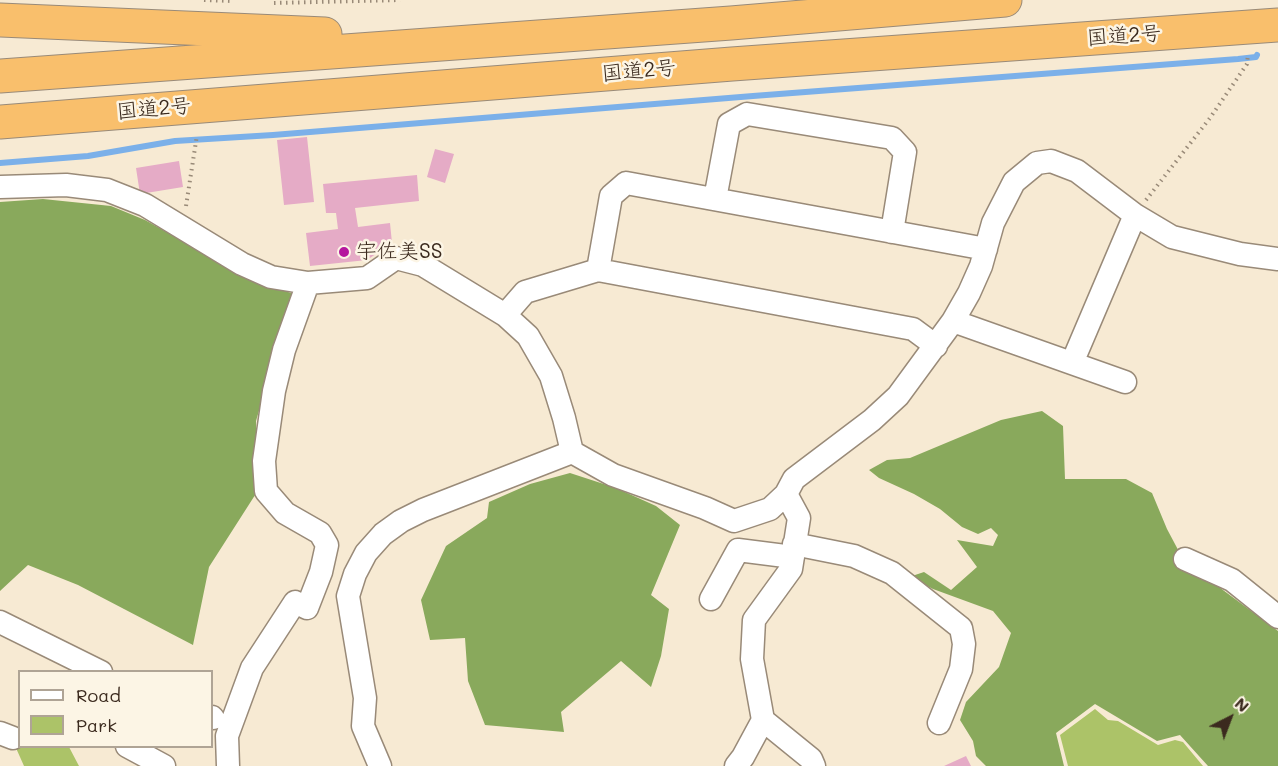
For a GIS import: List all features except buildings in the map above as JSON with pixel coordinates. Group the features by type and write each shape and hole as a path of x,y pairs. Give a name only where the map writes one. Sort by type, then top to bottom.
{"highway":[{"name":"国道2号","path":"0,76 731,23 848,6 1005,0"},
{"path":"0,20 323,34 601,22 731,23"},
{"name":"国道2号","path":"0,122 732,63 1278,25"}],"street":[{"path":"715,199 729,124 747,114 892,138 905,152 892,231"},
{"path":"0,187 66,185 107,190 145,205 242,264 271,277 308,284 367,278 396,258 423,266 505,315 528,336 551,376 572,452 613,475 705,508 734,521 770,509 786,494 794,479 872,420 898,396 936,346 969,293 986,249 993,223 1014,182 1037,164 1051,161 1077,171 1135,215 1172,237 1240,254 1278,259"},
{"path":"598,270 611,196 626,183 986,249"},
{"path":"1072,363 1135,215"},
{"path":"505,315 525,292 598,270 913,329 936,346"},
{"path":"228,766 227,736 252,668 295,602 307,608 321,572 327,544 320,533 285,513 266,491 264,461 274,391 284,350 308,284"},
{"path":"953,321 1125,382"},
{"path":"380,766 363,726 365,698 348,596 355,574 366,553 383,534 401,521 423,510 572,452"},
{"path":"736,766 763,720 752,659 754,620 791,569 799,518 786,494"},
{"path":"711,599 738,550 794,551 854,556 892,573 961,628 964,644 961,669 939,723"},
{"path":"1185,559 1232,580 1278,617"},
{"path":"314,589 350,605"},
{"path":"0,622 97,670"},
{"path":"763,720 811,759 814,766"},
{"path":"129,748 164,766"}],"path":[{"path":"204,0 240,2"},
{"path":"263,3 400,0"},
{"path":"1135,215 1210,118 1247,64 1248,54"},
{"path":"183,227 197,135"}],"green space":[{"path":"43,199 111,206 145,220 235,270 293,294 256,421 257,492 209,567 193,645 78,585 28,565 0,591 0,202"},
{"path":"1042,411 1063,426 1065,479 1126,479 1152,493 1184,561 1278,631 1278,766 1208,766 1180,735 1157,741 1095,704 1056,733 1064,766 986,766 976,756 973,741 960,720 966,702 999,667 1011,633 993,611 933,589 909,577 924,572 951,590 977,567 957,540 993,546 998,535 991,528 978,534 962,527 940,509 879,478 869,470 887,460 910,458 1001,420"},
{"path":"570,473 616,488 656,506 680,525 651,595 669,609 661,656 651,687 621,661 561,712 564,732 485,725 468,681 465,638 430,640 421,600 446,546 487,518 489,502 530,484"},
{"path":"1095,709 1108,720 1118,721 1158,745 1175,740 1183,742 1203,766 1068,766 1060,735"},
{"path":"16,748 70,748 79,766 24,766"}],"waterway":[{"path":"0,163 88,156 175,141 1238,59 1257,55"}],"place":[{"name":"宇佐美SS","path":"344,252"}]}
